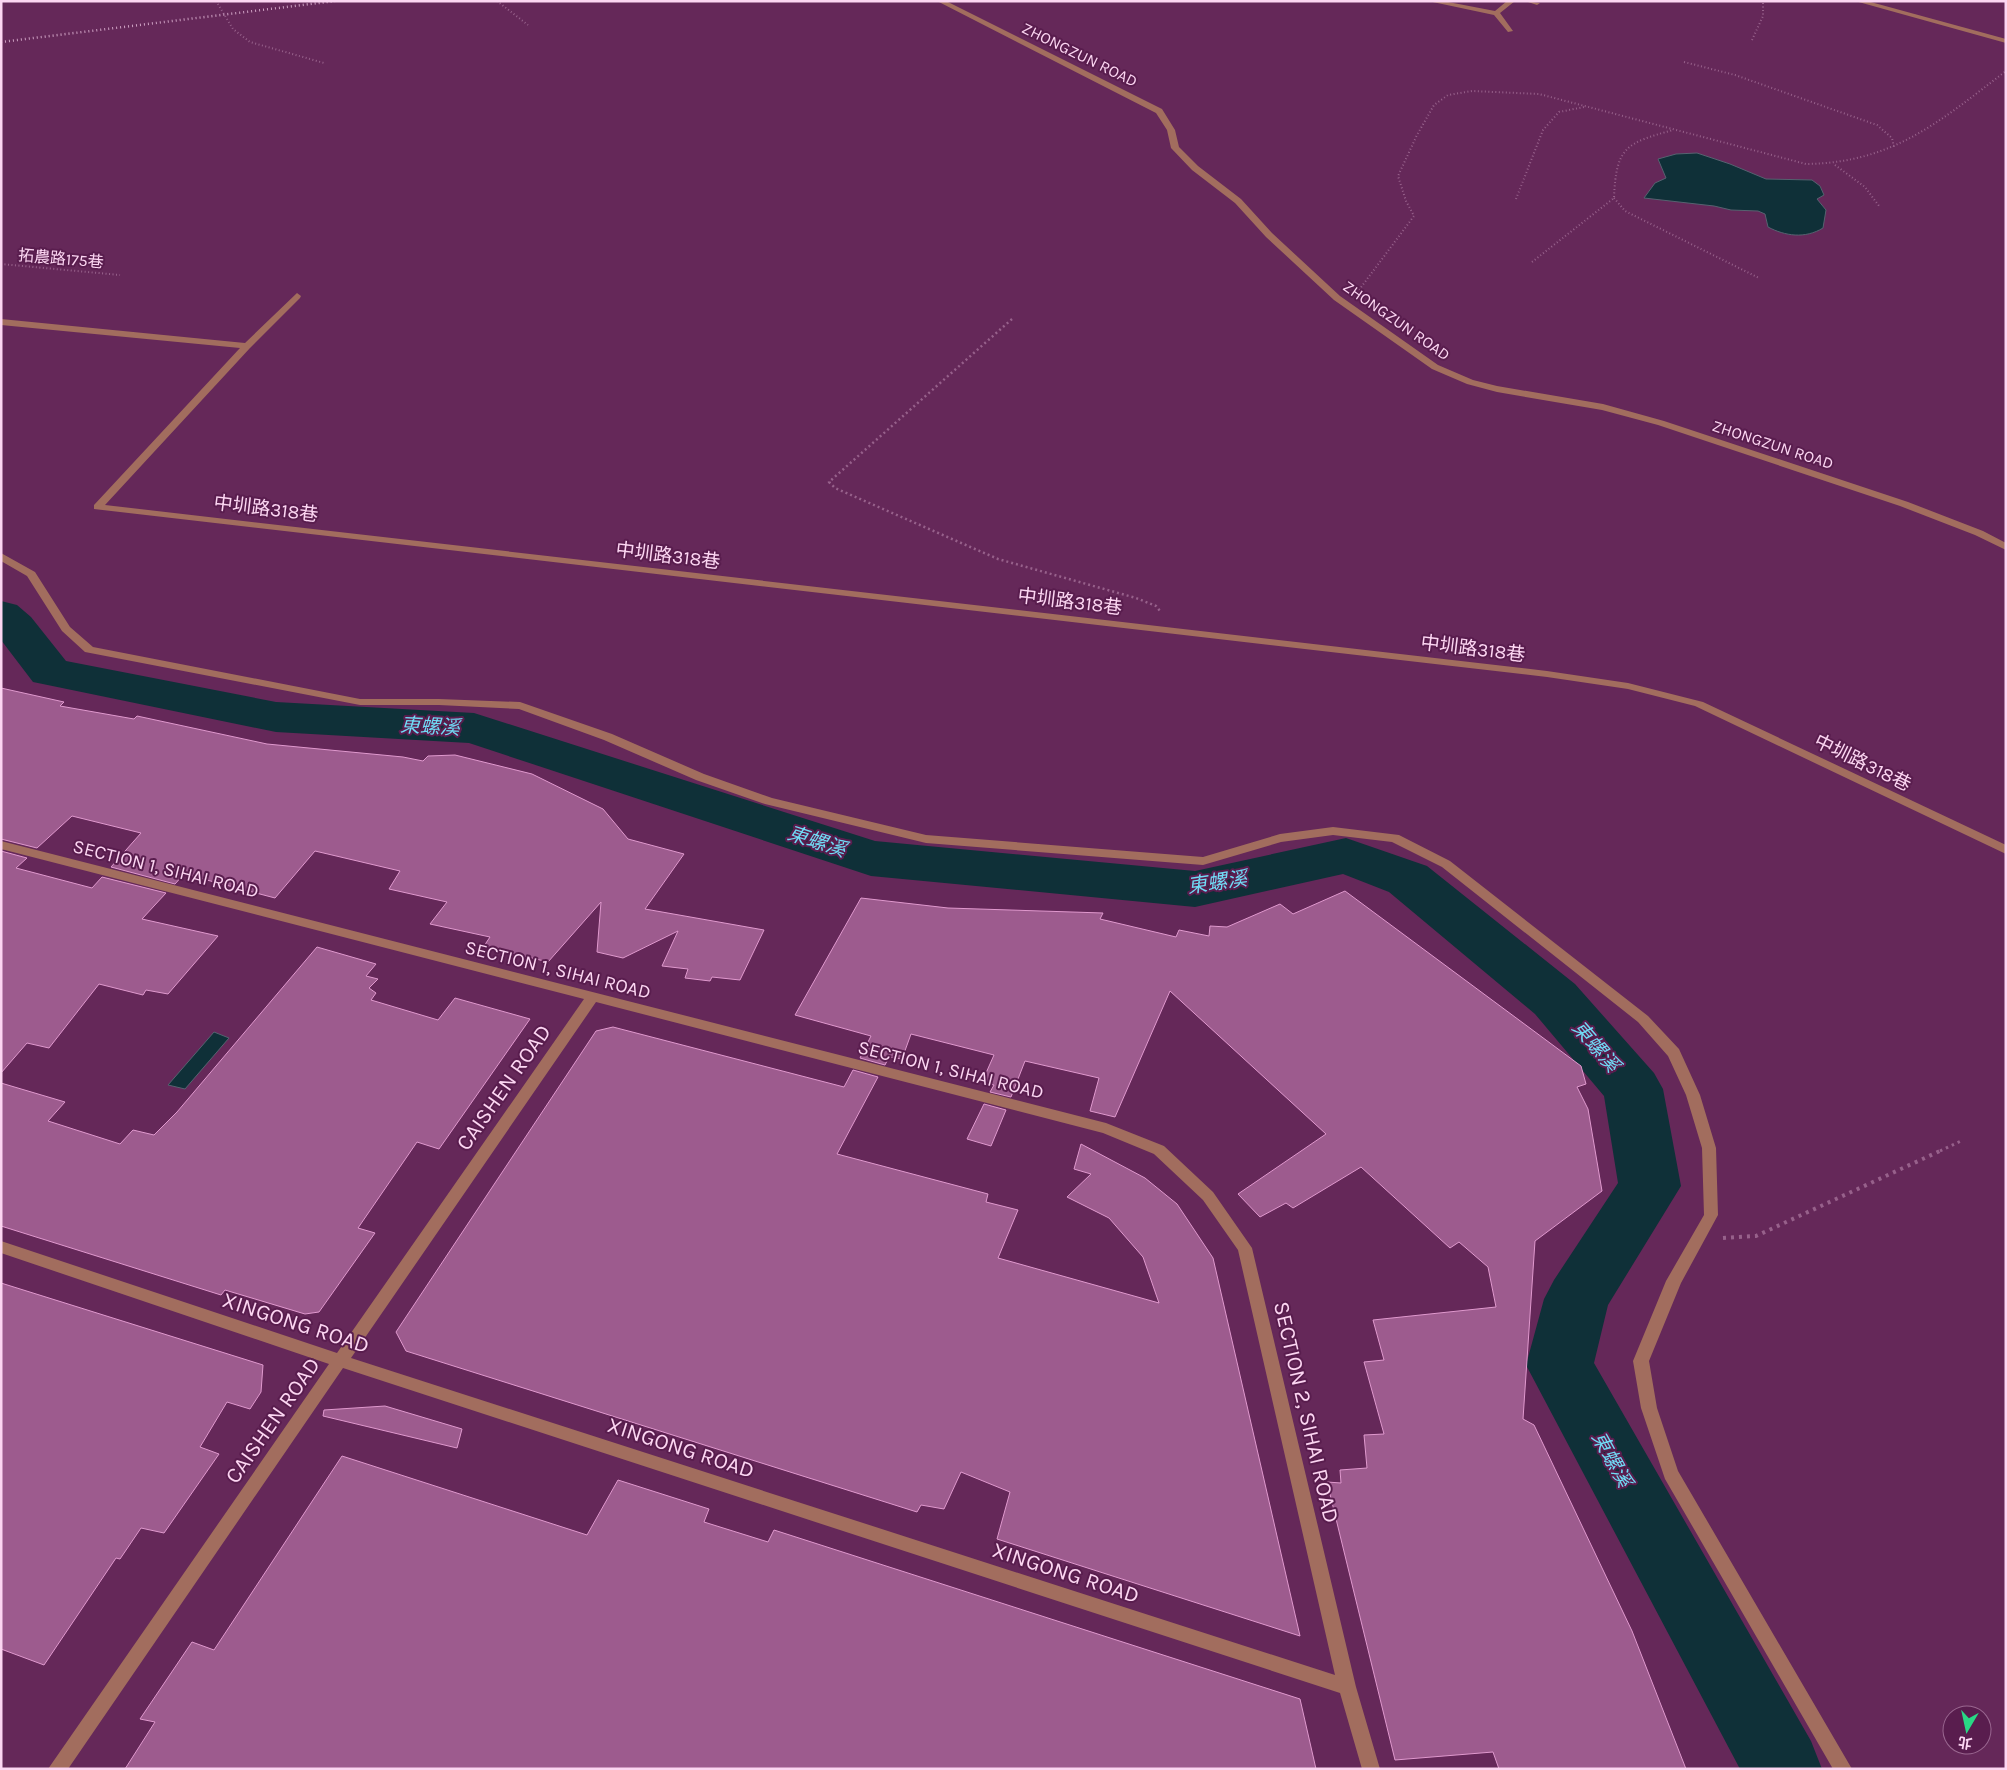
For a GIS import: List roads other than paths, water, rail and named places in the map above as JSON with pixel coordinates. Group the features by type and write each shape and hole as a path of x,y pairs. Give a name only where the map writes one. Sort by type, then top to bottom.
{"street":[{"name":"ZHONGZUN ROAD","path":"940,1 1159,111 1171,130 1175,148 1195,168 1238,201 1269,234 1337,298 1436,367 1470,382 1603,407 1662,423 1904,504 1979,533 2006,547"},
{"path":"1431,1 1496,13 1510,31"},
{"path":"1496,13 1512,1"},
{"path":"1528,1 1537,3"},
{"path":"1858,1 2006,40"},
{"path":"1,322 247,346 297,296"},
{"name":"中圳路318巷","path":"247,346 98,507 1556,675 1628,686 1699,704 2006,850"},
{"path":"1,556 31,574 66,629 89,650 360,702 439,702 520,706 608,738 700,777 769,801 926,839 1203,861 1280,838 1324,832 1395,838 1454,870 1643,1019 1674,1053 1693,1096 1709,1148 1711,1215 1674,1281 1642,1361 1649,1408 1671,1474 1843,1769"},
{"name":"SECTION 1, SIHAI ROAD","path":"1,845 1106,1128"},
{"name":"CAISHEN ROAD","path":"57,1769 592,997"},
{"name":"SECTION 2, SIHAI ROAD","path":"1106,1128 1159,1150 1208,1196 1245,1248 1347,1686 1371,1769"},
{"name":"XINGONG ROAD","path":"1,1247 341,1361 1347,1686"}],"waterway":[{"name":"東螺溪","path":"1,615 15,627 50,672 276,717 474,728 871,858 1195,889 1346,856 1408,879 1555,999 1633,1089 1650,1186 1577,1299 1560,1365 1783,1769"}],"railway":[{"path":"1,42 335,1"}]}
